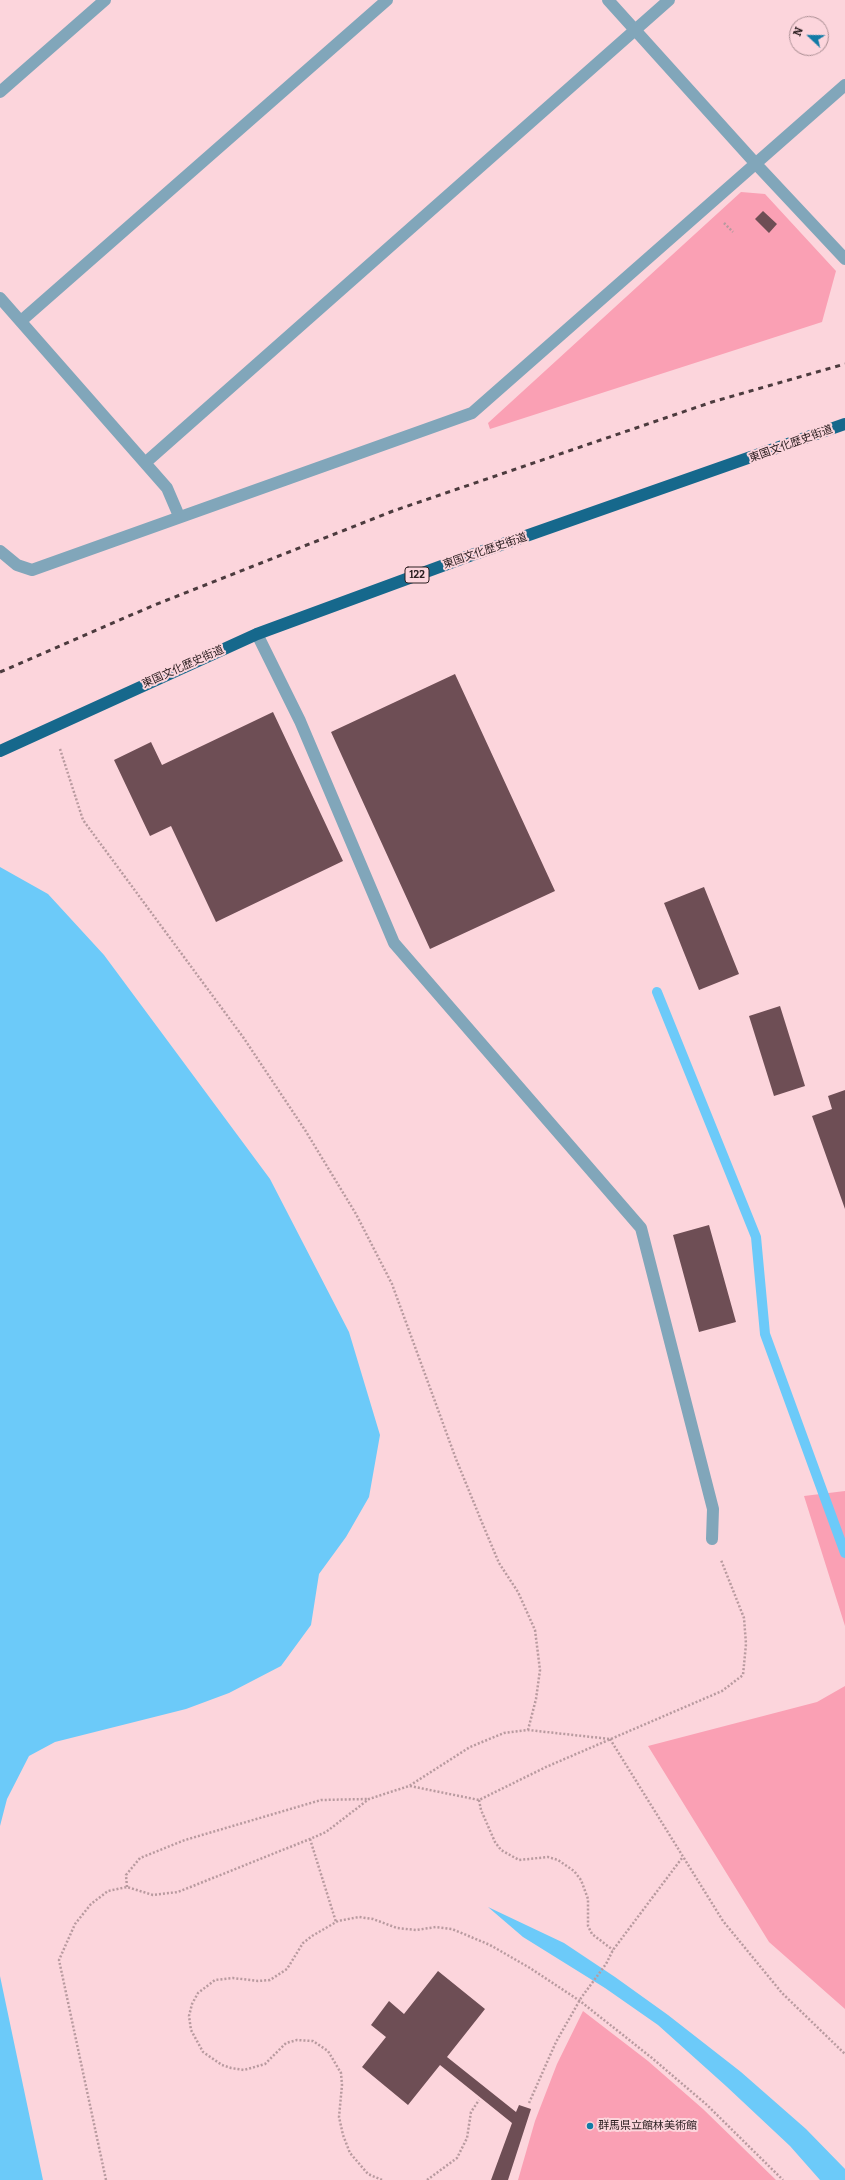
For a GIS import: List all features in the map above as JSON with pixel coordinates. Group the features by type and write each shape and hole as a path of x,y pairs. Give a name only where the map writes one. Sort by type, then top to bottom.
{"highway":[{"name":"東国文化歴史街道","path":"0,751 257,634 469,556 845,424"}],"street":[{"path":"0,92 105,0"},
{"path":"21,321 387,0"},
{"path":"608,0 756,164 845,258"},
{"path":"145,463 669,0"},
{"path":"0,551 17,565 32,570 179,516 472,413 845,85"},
{"path":"0,298 167,488 179,516"},
{"path":"257,634 300,721 394,942 641,1228 713,1509 712,1539"}],"path":[{"path":"53,726 83,820 243,1037 301,1123 356,1214 392,1284 456,1459 483,1525 499,1563 518,1592 534,1630 540,1670 536,1699 528,1730"},
{"path":"409,1786 480,1800 610,1739 722,1691 743,1674 746,1644 744,1618 712,1539"},
{"path":"127,1887 126,1876 140,1858 185,1840 321,1800 369,1799 409,1786 470,1747 504,1733 528,1730 610,1739"},
{"path":"610,1739 682,1858 723,1921 782,1993 845,2054"},
{"path":"106,2180 59,1960 75,1924 91,1904 108,1891 127,1887 153,1895 178,1892 326,1832 369,1799"},
{"path":"480,1800 481,1810 495,1842 501,1850 519,1860 548,1857 558,1860 574,1871 586,1889 588,1899 588,1926 592,1934 613,1950"},
{"path":"310,1839 336,1922"},
{"path":"529,2104 556,2042 580,2001 606,1964 613,1950 682,1858"},
{"path":"382,2180 368,2174 350,2153 343,2135 339,2117 342,2084 341,2073 328,2051 313,2042 297,2040 286,2043 265,2064 244,2070 222,2065 211,2059 203,2052 191,2030 189,2016 192,2004 198,1993 215,1980 233,1978 258,1982 270,1980 287,1968 303,1944 325,1927 336,1922 360,1917 373,1919 397,1928 416,1930 436,1927 464,1933 490,1945 580,2001 707,2105 783,2180"},
{"path":"427,2180 457,2158 467,2138 471,2112 479,2100"}],"shaded area":[{"path":"741,192 765,194 836,271 822,322 490,429 488,423"},
{"path":"845,1491 845,1626 804,1496"},
{"path":"845,1686 845,2009 769,1942 648,1746 817,1702"},
{"path":"583,2011 648,2061 703,2109 776,2180 518,2180 535,2121 557,2064"}],"water":[{"path":"0,867 48,894 104,955 270,1179 349,1332 380,1435 369,1497 346,1537 319,1574 311,1625 281,1666 229,1693 186,1709 55,1742 29,1756 7,1799 0,1826"},
{"path":"488,1907 564,1943 668,2015 741,2072 806,2129 845,2169 845,2180 820,2180 790,2146 658,2025 605,1988 523,1937"},
{"path":"0,1976 43,2180 0,2180"}],"building":[{"path":"763,211 777,224 769,233 755,219"},
{"path":"455,674 555,891 430,949 331,732"},
{"path":"273,712 343,861 216,922 171,826 150,836 114,760 151,742 162,765"},
{"path":"704,887 739,974 699,990 664,903"},
{"path":"780,1006 805,1086 774,1096 749,1016"},
{"path":"845,1090 845,1209 812,1116 832,1109 828,1096"},
{"path":"709,1225 736,1322 699,1332 673,1235"},
{"path":"438,1971 485,2009 447,2057 516,2112 519,2105 531,2109 508,2180 491,2180 512,2123 440,2065 408,2105 362,2067 386,2037 371,2025 389,2001 404,2014"}],"waterway":[{"path":"657,992 756,1237 765,1334 845,1553"}],"railway":[{"path":"0,672 152,606 393,511 712,402 845,364"}],"place":[{"name":"群馬県立館林美術館","path":"590,2126"}]}
